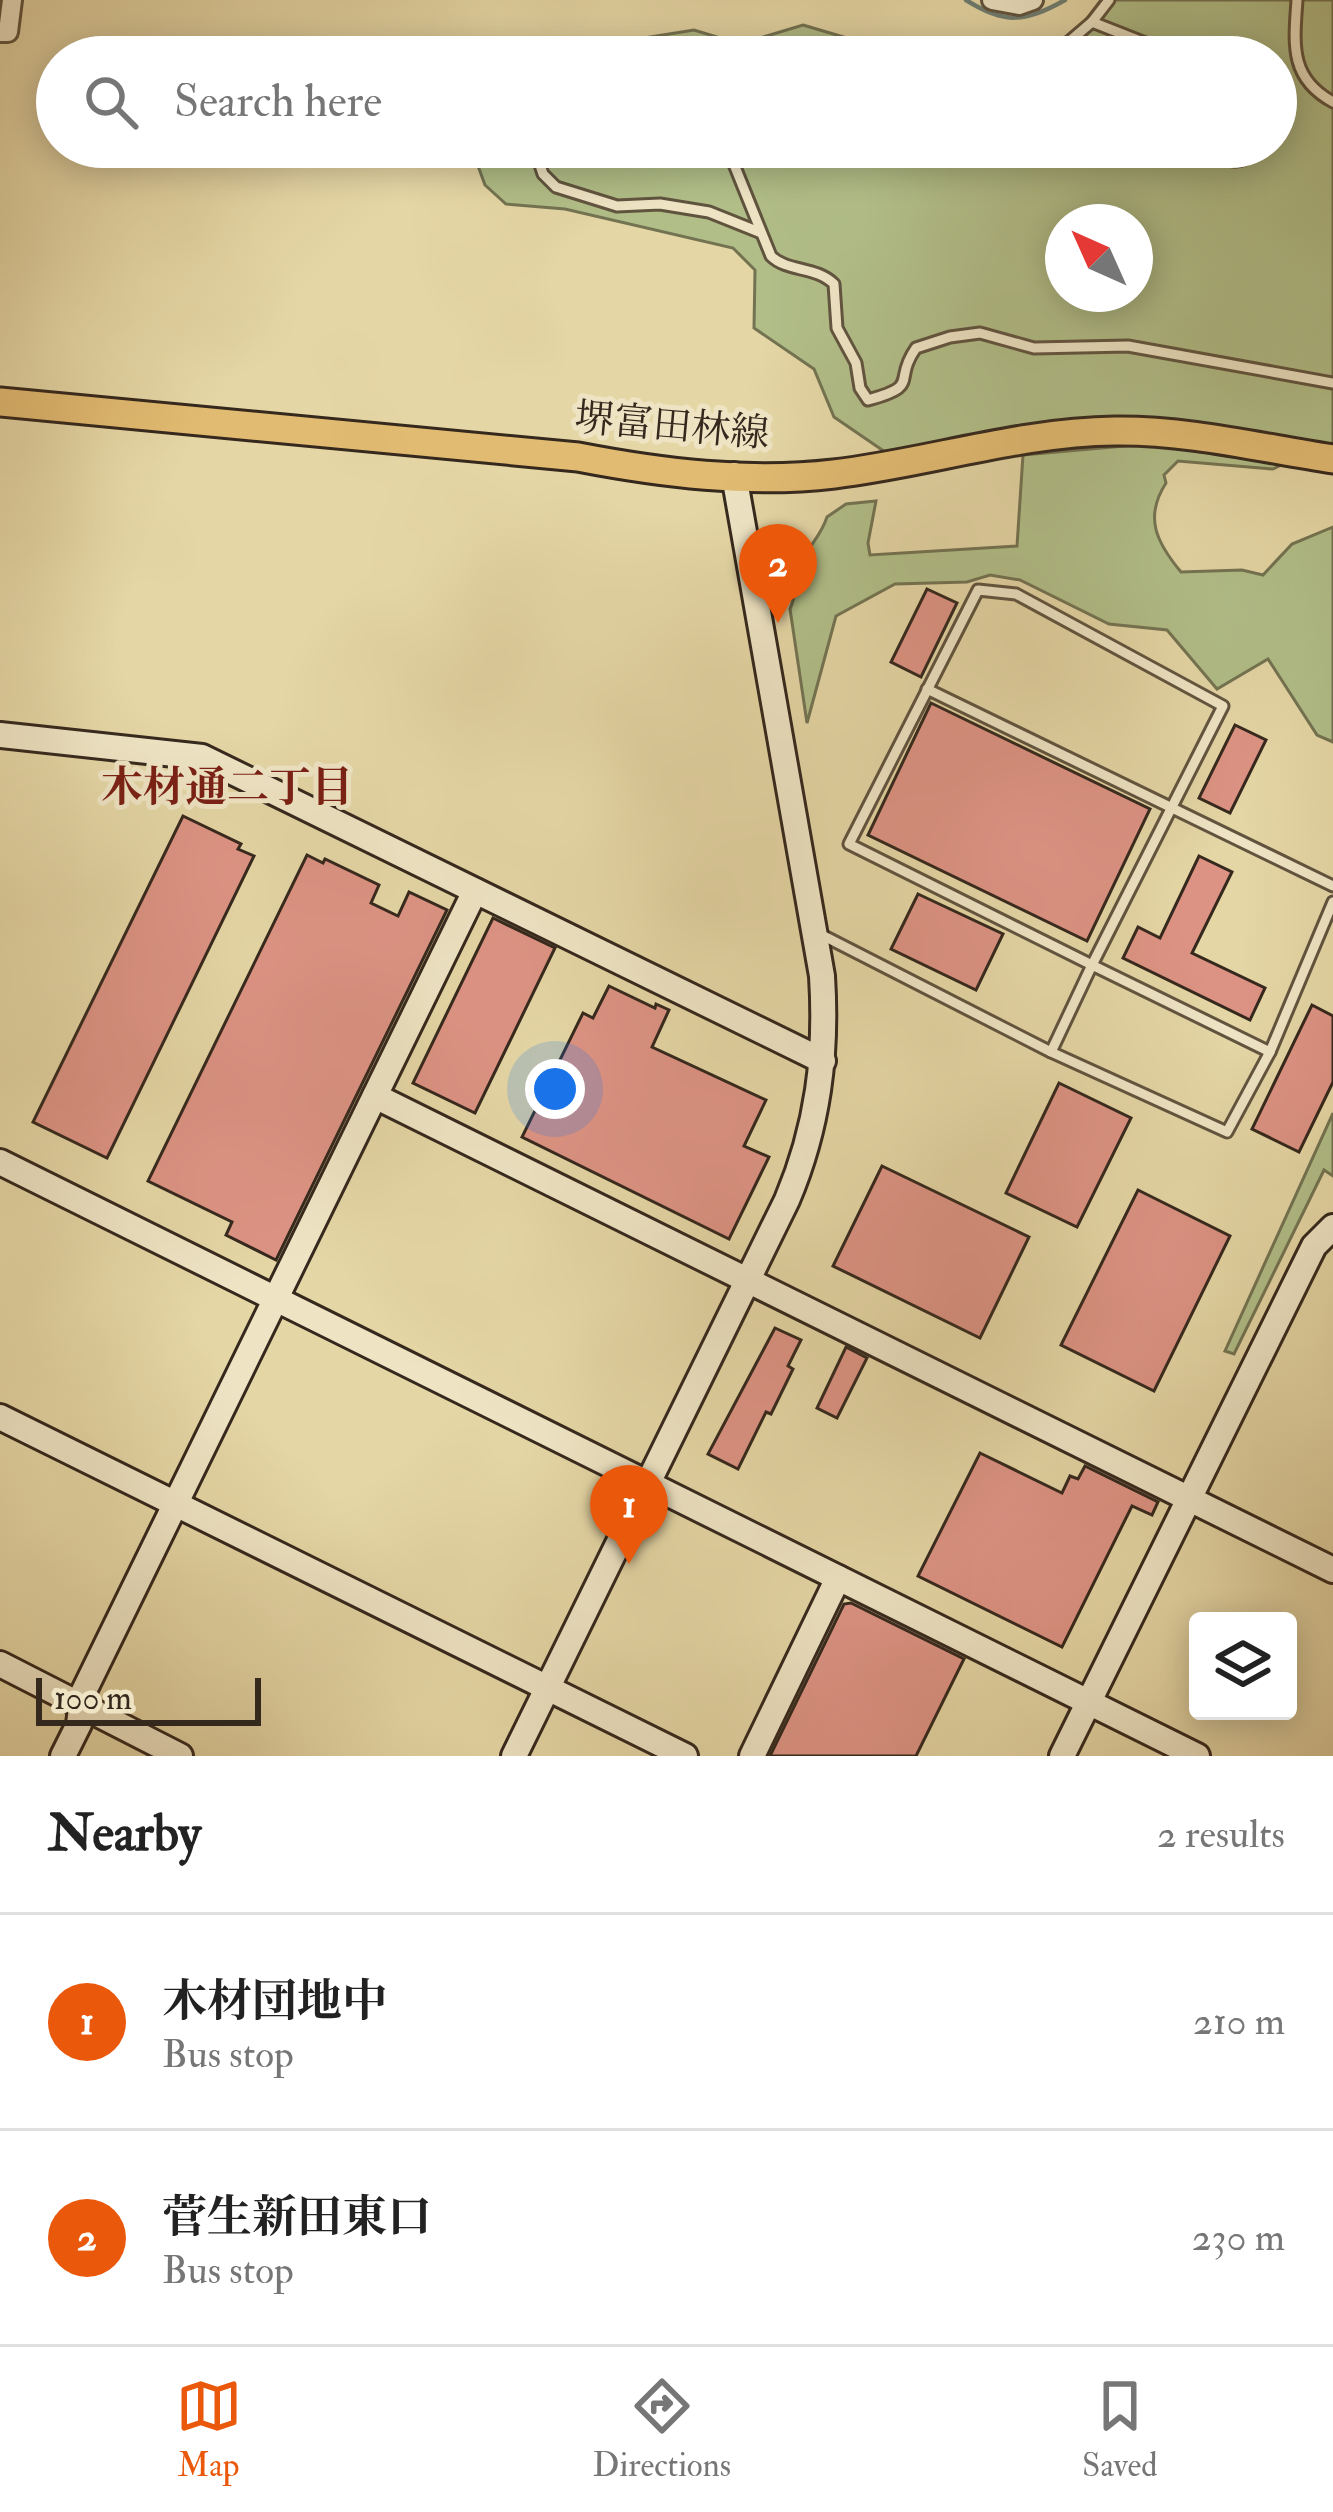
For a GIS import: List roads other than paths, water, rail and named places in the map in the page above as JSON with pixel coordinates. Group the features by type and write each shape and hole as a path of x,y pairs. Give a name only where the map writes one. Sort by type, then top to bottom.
{"main road":[{"name":"堺富田林線","path":"0,402 578,457 647,470 734,475 827,475 1064,435 1115,431 1197,437 1333,459"}],"street":[{"path":"0,32 8,32 12,0"},
{"path":"992,0 1019,5 1033,0"},
{"path":"514,1756 748,1279 806,1153 819,1101 824,1010 815,931 734,475"},
{"path":"0,735 202,757 823,1061"},
{"path":"63,1756 79,1724 83,1693 475,891"},
{"path":"375,1096 1333,1570"},
{"path":"0,1162 1197,1756"},
{"path":"1062,1756 1314,1246 1333,1227"},
{"path":"0,1418 685,1756"},
{"path":"752,1756 838,1578"},
{"path":"0,1664 180,1756"}],"lane":[{"path":"1076,36 1109,0"},
{"path":"1294,36 1298,0"},
{"path":"1092,22 1128,36"},
{"path":"1297,58 1308,84 1333,102"},
{"path":"541,168 556,187 616,206 674,205 709,212 761,233"},
{"path":"736,168 776,262 818,272 834,284 837,328 856,363 860,388 868,400 906,383 908,362 916,348 972,333 1034,348 1128,346 1333,382"},
{"path":"1051,1052 1092,964 1222,706 1016,594 977,590 848,844 1092,964 1270,1052"},
{"path":"927,689 1333,886"},
{"path":"815,931 1051,1052 1227,1132 1270,1052 1333,902"}],"waterway":[{"path":"966,0 1015,18 1065,0"}],"place":[{"name":"菅生新田東口","path":"778,623"},
{"name":"木材団地中","path":"629,1564"}],"district":[{"name":"木材通二丁目","path":"227,788"}]}
